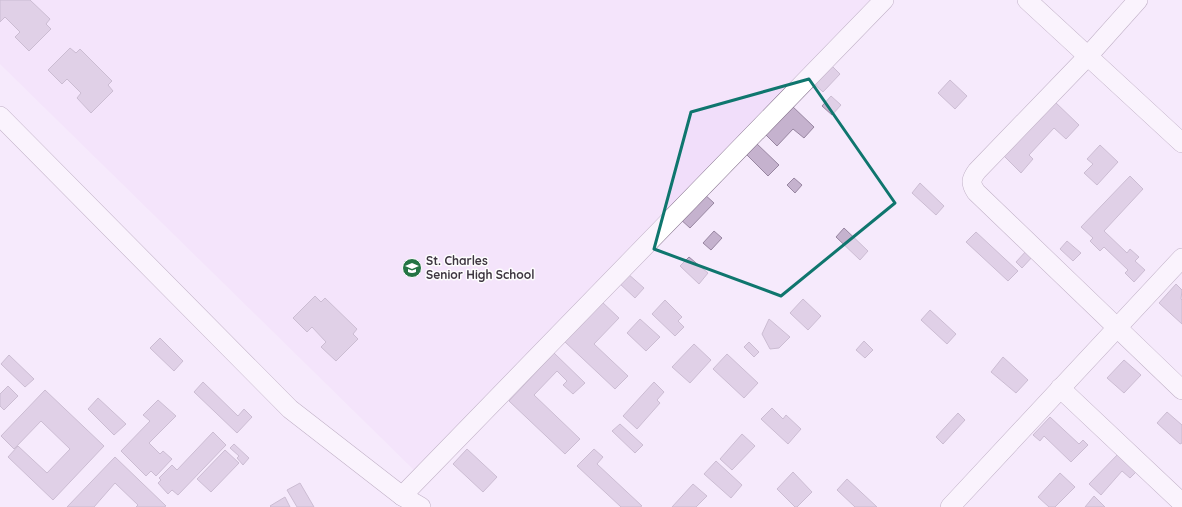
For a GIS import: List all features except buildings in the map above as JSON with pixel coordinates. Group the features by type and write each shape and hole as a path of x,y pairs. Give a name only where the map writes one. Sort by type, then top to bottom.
{"street":[{"path":"402,496 884,0"},
{"path":"1027,0 1182,143"},
{"path":"1138,0 1088,56 977,171 972,177 971,182 976,192 1182,390"},
{"path":"0,116 290,409 402,496 421,507"},
{"path":"950,507 1060,388 1181,261"},
{"path":"1060,388 1182,503"}],"highlighted area":[{"path":"809,79 895,203 781,296 654,249 691,112"}],"shaded area":[{"name":"St. Charles Senior High School","path":"0,0 877,0 416,472 0,64"}],"place":[{"name":"St. Charles Senior High School","path":"412,268"}]}
